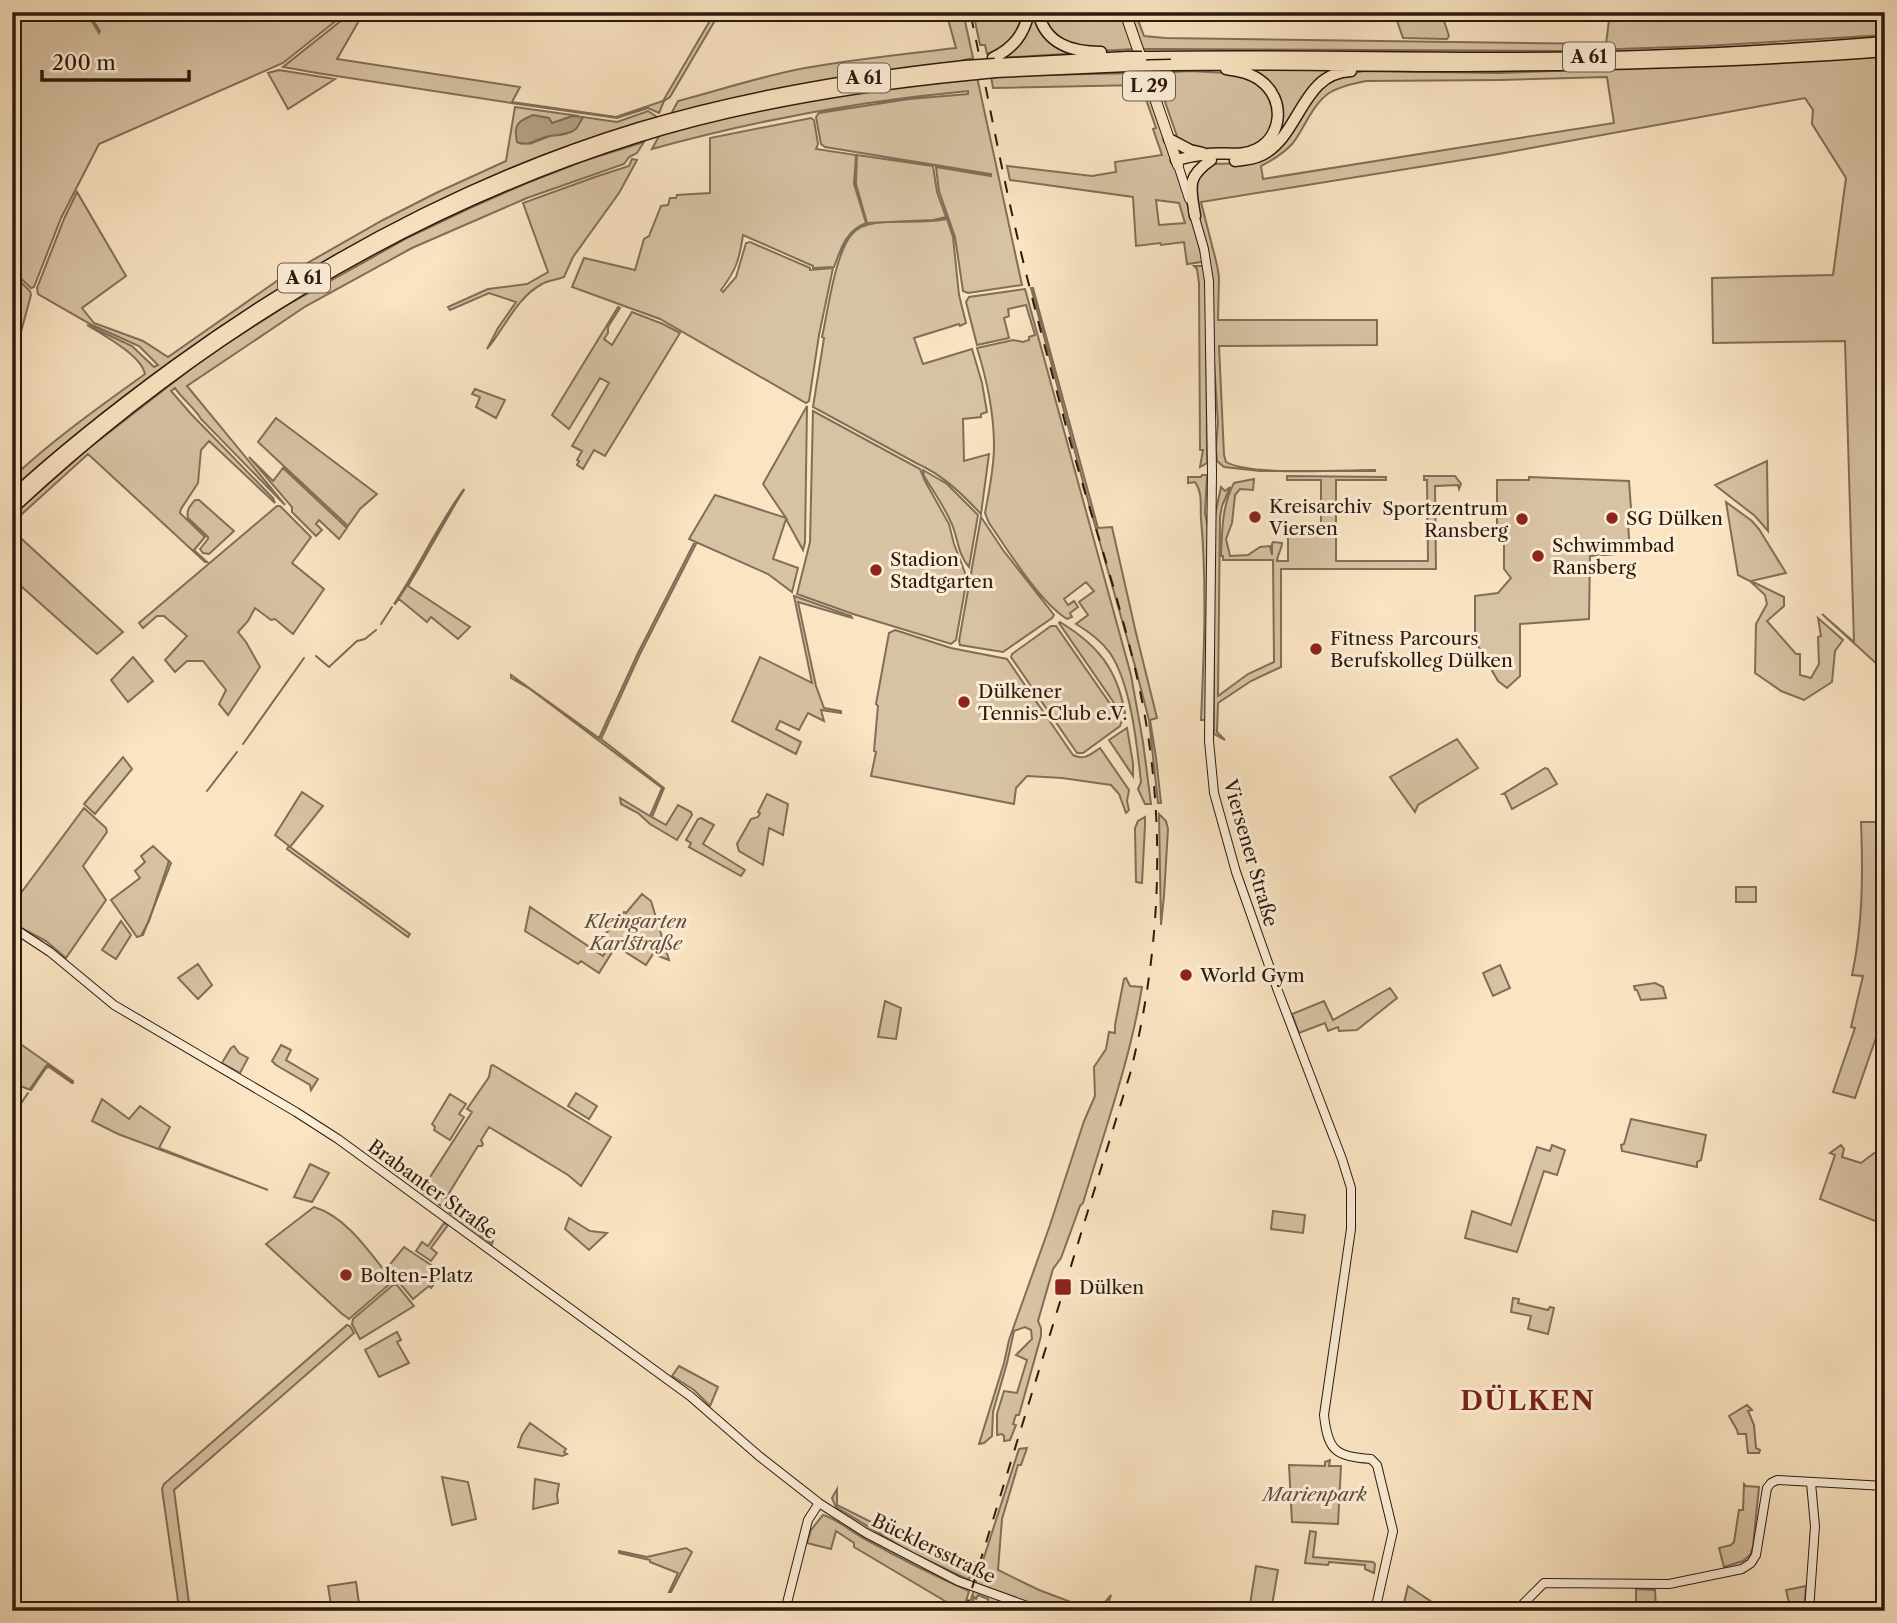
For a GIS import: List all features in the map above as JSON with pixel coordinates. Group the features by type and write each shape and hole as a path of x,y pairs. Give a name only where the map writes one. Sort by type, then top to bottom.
{"highway":[{"path":"995,65 1023,32 1029,12"},
{"path":"1038,12 1049,36 1066,47 1128,59"},
{"name":"A 61","path":"1128,59 1142,57 1170,61 1292,56 1521,58 1672,55 1885,43"},
{"name":"A 61","path":"12,497 144,387 219,333 316,271 473,190 568,152 678,121 813,95 995,65 1128,59 1388,65 1660,64 1885,51"},
{"path":"1170,61 1186,69 1244,72 1262,82 1274,96 1279,113 1277,124 1267,142 1257,149 1246,153 1177,162"},
{"path":"1169,139 1210,157 1249,160 1262,156 1283,136 1319,83 1338,72 1388,65"},
{"name":"A 61","path":"12,509 63,463 149,394 224,340 320,278 394,237 476,198 636,133"},
{"path":"1195,216 1191,186 1193,177 1210,157"}],"main road":[{"name":"L 29","path":"1125,12 1177,162"},
{"name":"Viersener Straße","path":"1177,162 1207,262 1212,460 1209,741 1216,807 1278,991 1351,1188 1351,1229 1324,1415 1329,1441 1335,1450 1354,1458 1371,1459 1377,1465 1393,1531 1375,1611"},
{"name":"Brabanter Straße","path":"12,926 51,951 114,1005 338,1139 690,1396 759,1456 819,1503"},
{"path":"1516,1611 1544,1583 1669,1584 1742,1569 1751,1563 1756,1555 1767,1488 1777,1480 1885,1486"},
{"path":"1809,1611 1815,1526 1811,1483"},
{"path":"785,1611 808,1520 819,1503"},
{"name":"Bücklersstraße","path":"819,1503 866,1534 958,1581 1041,1611"}],"green space":[{"path":"12,12 86,12 99,33 88,12 347,12 283,63 99,144 61,218 34,287 31,288 12,270"},
{"path":"352,12 364,12 337,59 520,87 512,102 616,117 663,101 715,12 720,12 659,113 648,108 617,118 511,103 283,67"},
{"path":"946,12 963,12 973,58 960,61 965,78 977,77 1022,285 968,293 963,291 955,237 939,191 936,167 991,174 825,147 821,144 816,117 819,113 909,99 968,94 968,91 888,100 809,113 652,149 678,101 805,68 956,48"},
{"path":"973,12 1025,12 1012,39 987,54 985,45 980,45"},
{"path":"1036,12 1039,23 1082,53 999,58 1030,16"},
{"path":"1042,12 1121,12 1134,49 1099,51 1062,41 1050,31"},
{"path":"1130,12 1135,12 1144,36 1165,38 1606,44 1610,12 1885,12 1885,35 1706,46 1559,51 1143,49"},
{"path":"1394,12 1441,12 1449,36 1447,39 1403,38"},
{"path":"1885,56 1883,662 1878,665 1822,614 1854,642 1845,341 1713,343 1712,278 1833,275 1846,178 1812,124 1813,110 1805,98 1493,155 1201,202 1219,277 1218,320 1377,320 1377,345 1219,346 1226,462 1255,469 1288,471 1260,471 1224,467 1217,461 1218,422 1206,244 1195,203 1194,182 1211,164 1252,163 1318,90 1339,76 1364,71 1500,73 1730,65","holes":["1607,77 1614,123 1263,179 1261,166 1293,143 1313,110 1329,93 1366,81"]},
{"path":"279,70 335,79 288,109 268,73"},
{"path":"1243,70 1336,70 1281,136 1245,159 1210,159 1261,148 1279,104"},
{"path":"1142,73 1188,204 1203,260 1187,264 1184,242 1136,246 1133,197 1010,180 1007,166 1092,176 1116,172 1115,162 1162,155 1141,85 993,88 991,76","holes":["1156,200 1179,203 1185,223 1159,225"]},
{"path":"1155,73 1227,73 1251,79 1261,86 1274,105 1274,122 1263,140 1248,148 1208,151 1179,142"},
{"path":"515,107 579,116 557,122 529,144 576,129 583,117 617,122 648,111 657,117 510,168 415,212 353,245 293,280 176,357 65,443 12,489 12,478 28,464 145,374 129,353 87,325 132,346 154,367 158,365 139,346 92,325 38,294 37,288 77,192 126,276 82,308 94,323 143,341 168,357 281,278 383,220 506,161"},
{"path":"811,118 814,120 818,144 816,149 856,155 854,184 866,223 849,235 834,267 813,268 743,235 736,265 721,290 723,292 736,277 746,243 750,242 810,270 833,268 809,401 806,403 660,319 572,287 584,258 635,270 644,239 649,236 661,206 668,205 670,198 676,198 677,195 710,193 710,138"},
{"path":"644,142 637,153 629,157 624,164 527,198 412,248 306,306 187,386 285,505 201,419 175,388 171,391 275,503 209,441 201,450 198,483 180,513 205,537 194,550 207,562 88,454 12,523 12,516 89,448 210,354 289,304 409,237 470,208 583,161"},
{"path":"857,155 933,166 937,192 946,217 867,223 856,184"},
{"path":"632,159 637,160 619,193 573,257 564,277 542,284 525,297 487,349 516,302 489,293 450,310 448,307 488,289 527,284 548,272 523,203 629,166"},
{"path":"947,219 953,237 959,295 966,323 914,338 923,364 972,349 987,412 981,414 981,417 963,419 964,461 989,454 981,514 935,473 813,407 824,338 822,337 833,283 841,254 852,234 873,223"},
{"path":"1194,266 1204,266 1206,272 1207,463 1200,467 1203,450 1200,450 1199,283"},
{"path":"12,274 31,295 12,365"},
{"path":"1031,288 1098,528 1112,527 1157,718 1150,720 1161,803 1158,803 1149,720"},
{"path":"1025,289 1131,675 1151,804 1145,804 1138,789 1141,782 1135,733 1128,698 1117,666 1103,645 1076,624 1088,615 1079,602 1094,591 1086,582 1064,599 1068,605 1074,601 1078,607 1070,613 1072,617 1067,619 1035,589 989,523 985,513 993,463 994,434 989,397 977,348 1013,340 1023,342 1035,335 1026,305 1008,309 1009,316 1004,318 1009,338 977,345 966,302 969,297"},
{"path":"618,307 620,308 604,339 612,345 632,312 680,333 605,456 594,450 583,469 577,465 582,451 572,446 609,383 600,378 569,429 552,415"},
{"path":"475,389 505,400 496,418 476,407 480,397 472,394"},
{"path":"807,406 805,542 803,550 786,519 773,559 798,568 792,592 768,574 689,539 715,495 786,518 763,484"},
{"path":"813,411 920,469 949,524 967,578 956,640 951,644 797,594 810,542"},
{"path":"276,418 377,494 360,509 348,526 258,442"},
{"path":"249,457 273,481 283,468 347,528 339,539 319,520 316,524 322,530 316,536 292,512 292,507"},
{"path":"1767,461 1768,531 1755,516 1715,485"},
{"path":"923,470 947,484 978,515 969,567 962,556 950,520"},
{"path":"1207,475 1205,513 1208,527 1206,720 1201,720 1204,569 1201,500 1195,482 1188,483 1188,477"},
{"path":"1287,476 1386,477 1386,480 1336,480 1336,561 1428,561 1427,480 1424,480 1424,476 1455,476 1461,484 1459,489 1458,485 1435,486 1436,569 1281,569 1281,667 1251,681 1218,703 1217,732 1225,740 1214,734 1214,520 1221,487 1225,491 1230,487 1220,517 1218,696 1248,674 1274,662 1273,560 1223,560 1222,528 1227,500 1234,483 1254,479 1253,490 1240,489 1235,495 1232,523 1226,539 1230,556 1248,555 1260,547 1270,546 1272,555 1273,542 1282,543 1277,561 1288,561 1288,527 1321,526 1321,480 1287,480"},
{"path":"1529,477 1629,481 1632,522 1628,523 1630,553 1590,556 1589,619 1520,624 1520,676 1507,688 1498,681 1478,646 1475,634 1475,596 1498,593 1511,578 1504,569 1504,545 1497,540 1497,480 1529,480"},
{"path":"464,489 408,586 470,627 458,639 431,617 427,622 399,599 394,604"},
{"path":"195,500 199,500 234,531 209,554 200,549 208,537 188,518 188,510"},
{"path":"1726,502 1759,529 1786,573 1751,581 1784,597 1784,606 1767,621 1796,654 1800,654 1800,675 1811,678 1819,664 1818,637 1821,636 1818,618 1843,640 1835,651 1832,682 1804,700 1781,691 1755,673 1756,624 1767,604 1765,595 1750,581 1738,575"},
{"path":"277,506 311,537 292,563 324,589 293,634 275,619 271,620 255,608 238,632 260,667 228,715 219,704 226,690 203,661 187,661 175,672 165,660 187,636 164,616 157,616 143,628 139,623"},
{"path":"981,517 1054,615 1003,652 960,645 959,641"},
{"path":"12,530 123,632 97,654 12,578"},
{"path":"694,543 696,544 640,654 601,739 664,788 652,817 666,825 678,805 691,812 692,815 677,840 621,804 620,798 650,816 662,788 530,689 511,678 511,675 599,738 638,653"},
{"path":"794,596 852,618 798,602 816,686 824,708 841,713 821,710 824,721 808,713 799,730 780,721 776,729 801,742 796,754 732,721 760,657 812,683"},
{"path":"1060,622 1085,640 1104,660 1117,683 1125,713 1121,713"},
{"path":"1051,626 1056,626 1122,721 1120,726 1083,753 1077,753 1011,657"},
{"path":"895,630 951,648 1007,659 1073,755 1084,757 1100,748 1129,790 1129,810 1126,813 1119,794 1111,785 1062,778 1027,776 1016,788 1014,804 871,776 876,752 876,704 889,633"},
{"path":"133,657 153,681 128,702 111,680"},
{"path":"1127,728 1133,763 1133,776 1109,740"},
{"path":"1457,739 1478,768 1418,805 1415,812 1390,777"},
{"path":"123,757 132,769 95,814 84,804"},
{"path":"1545,768 1557,784 1512,809 1503,794"},
{"path":"302,792 323,806 290,847 410,934 408,937 287,849 289,846 275,835"},
{"path":"767,794 788,804 783,835 769,828 763,865 739,851 737,844 751,819 758,817"},
{"path":"84,808 107,832 83,866 106,900 66,958 46,941 12,923 12,905"},
{"path":"1159,814 1166,821 1168,829 1161,925"},
{"path":"1145,817 1142,883 1136,882 1135,828 1138,821"},
{"path":"701,818 714,825 703,844 745,870 741,876 689,847 691,843 686,840"},
{"path":"1883,818 1885,1012 1855,1098 1833,1092 1855,1028 1851,1027 1863,976 1852,975 1861,899 1861,822 1879,822"},
{"path":"153,846 171,863 143,935 137,937 111,900 140,878 135,871 145,862 141,856"},
{"path":"1736,887 1756,887 1756,902 1736,902"},
{"name":"Kleingarten Karlstraße","path":"642,894 651,901 669,960 653,954 646,965 616,946 599,973 581,961 578,964 525,931 530,907 603,956 611,943 602,938"},
{"path":"121,921 131,935 116,959 102,950"},
{"path":"198,964 212,985 198,999 178,978"},
{"path":"1500,965 1510,988 1493,996 1483,973"},
{"path":"1126,978 1130,986 1142,987 1131,1042 1083,1203 1061,1258 1053,1269 1038,1321 1041,1336 1019,1415 1016,1415 1013,1424 1016,1425 1010,1440 1004,1441 1002,1434 997,1435 997,1414 1004,1391 1017,1393 1027,1360 1016,1355 1032,1339 1031,1330 1025,1327 1014,1331 993,1412 992,1436 979,1444 1009,1340 1095,1096 1094,1067 1106,1049 1109,1032 1115,1033"},
{"path":"1655,983 1663,987 1666,998 1641,1000 1634,986"},
{"path":"1390,988 1397,998 1357,1030 1339,1031 1338,1027 1328,1031 1325,1023 1299,1033 1292,1014 1324,1001 1333,1020"},
{"path":"885,1001 901,1008 896,1039 878,1037"},
{"path":"12,1038 73,1081 72,1083 49,1067 31,1090 12,1083"},
{"path":"281,1045 291,1050 286,1060 318,1079 311,1090 310,1085 272,1061"},
{"path":"234,1046 248,1058 240,1073 222,1063"},
{"path":"493,1065 611,1137 581,1186 568,1175 489,1127 481,1140 482,1146 478,1146 446,1198 454,1204 452,1208 483,1226 482,1229 494,1237 492,1244 421,1191 472,1112 467,1109 489,1077"},
{"path":"576,1093 597,1106 589,1119 568,1106"},
{"path":"450,1094 466,1104 459,1114 464,1117 450,1140 434,1130 432,1124"},
{"path":"102,1099 129,1119 140,1106 170,1127 159,1148 268,1190 118,1134 92,1121"},
{"path":"1631,1119 1706,1135 1697,1167 1622,1151 1621,1145 1624,1144"},
{"path":"1552,1145 1565,1150 1557,1175 1544,1171 1517,1252 1465,1238 1472,1211 1511,1225 1537,1147 1550,1151"},
{"path":"1841,1145 1844,1149 1842,1157 1861,1163 1885,1145 1885,1225 1820,1199 1835,1155 1830,1153"},
{"path":"310,1164 329,1173 312,1202 294,1197"},
{"path":"314,1207 347,1227 391,1279 391,1283 349,1319 266,1244"},
{"path":"1273,1211 1305,1215 1303,1233 1271,1229"},
{"path":"569,1218 590,1231 607,1233 589,1250 565,1229"},
{"path":"444,1223 448,1225 431,1248 437,1253 431,1261 416,1251 422,1242 428,1246"},
{"path":"404,1247 443,1273 431,1288 429,1286 413,1299 387,1268"},
{"path":"393,1285 397,1285 414,1306 360,1339 352,1324 353,1319"},
{"path":"1513,1298 1519,1299 1518,1303 1548,1310 1550,1307 1554,1308 1548,1334 1528,1329 1531,1316 1511,1312"},
{"path":"347,1325 354,1333 174,1490 189,1603 181,1604 178,1601 162,1489 164,1484"},
{"path":"397,1332 401,1340 397,1342 409,1363 379,1377 365,1350"},
{"path":"679,1366 718,1387 710,1406 694,1390 672,1376"},
{"path":"1747,1405 1752,1410 1748,1411 1754,1425 1759,1453 1748,1453 1746,1434 1738,1434 1729,1416"},
{"path":"530,1423 566,1449 564,1452 567,1454 562,1456 518,1447"},
{"path":"1027,1448 1021,1465 1018,1465 1002,1519 998,1570 1039,1590 1084,1607 1101,1607 1111,1595 1106,1611 1048,1611 975,1585 1019,1449"},
{"name":"Marienpark","path":"1330,1460 1329,1466 1341,1466 1338,1524 1292,1522 1289,1465 1325,1466 1325,1462"},
{"path":"442,1477 468,1482 476,1519 452,1525"},
{"path":"535,1479 559,1484 558,1503 533,1509"},
{"path":"1744,1484 1759,1487 1753,1546 1750,1555 1743,1561 1724,1567 1719,1548 1734,1542 1739,1510 1743,1510"},
{"path":"837,1489 837,1505 879,1526 879,1521 974,1562 969,1580 910,1552 836,1507 832,1498"},
{"path":"823,1515 903,1560 969,1591 963,1611 955,1611 955,1607 854,1547 854,1543 836,1531 831,1549 807,1543 811,1530"},
{"path":"1310,1531 1316,1532 1313,1557 1373,1562 1374,1573 1365,1569 1365,1565 1305,1563"},
{"path":"686,1548 692,1552 671,1592 678,1573 650,1560 619,1553 647,1557"},
{"path":"1256,1566 1278,1570 1271,1611 1249,1611"},
{"path":"356,1582 360,1611 332,1611 328,1586"},
{"path":"1408,1586 1432,1602 1453,1611 1402,1611"},
{"path":"1806,1586 1804,1611 1791,1611 1786,1590"},
{"path":"1636,1589 1655,1590 1656,1611 1636,1611"},
{"path":"974,1590 1029,1611 990,1611 988,1599 978,1595 976,1599 974,1597 970,1611 967,1611"}],"shaded area":[{"path":"533,115 549,118 552,123 573,116 583,117 570,132 530,143 517,142 518,124"}],"waterway":[{"path":"395,604 464,490"},
{"path":"381,624 392,607"},
{"path":"316,656 329,667 357,641 365,639 376,630"},
{"path":"243,744 304,658"},
{"path":"207,791 237,752"},
{"path":"142,934 169,861"},
{"path":"30,1089 48,1065 73,1083"},
{"path":"12,1117 28,1093"}],"railway":[{"path":"965,1611 1130,1074 1148,984 1157,847 1151,756 1136,673 1032,299 970,12"}],"place":[{"name":"Kreisarchiv Viersen","path":"1255,517"},
{"name":"SG Dülken","path":"1612,518"},
{"name":"Sportzentrum Ransberg","path":"1522,519"},
{"name":"Schwimmbad Ransberg","path":"1538,556"},
{"name":"Stadion Stadtgarten","path":"876,570"},
{"name":"Fitness Parcours Berufskolleg Dülken","path":"1316,649"},
{"name":"Dülkener Tennis-Club e.V.","path":"964,702"},
{"name":"World Gym","path":"1186,975"},
{"name":"Bolten-Platz","path":"346,1275"},
{"name":"Dülken","path":"1063,1287"}],"district":[{"name":"DÜLKEN","path":"1528,1401"}]}
